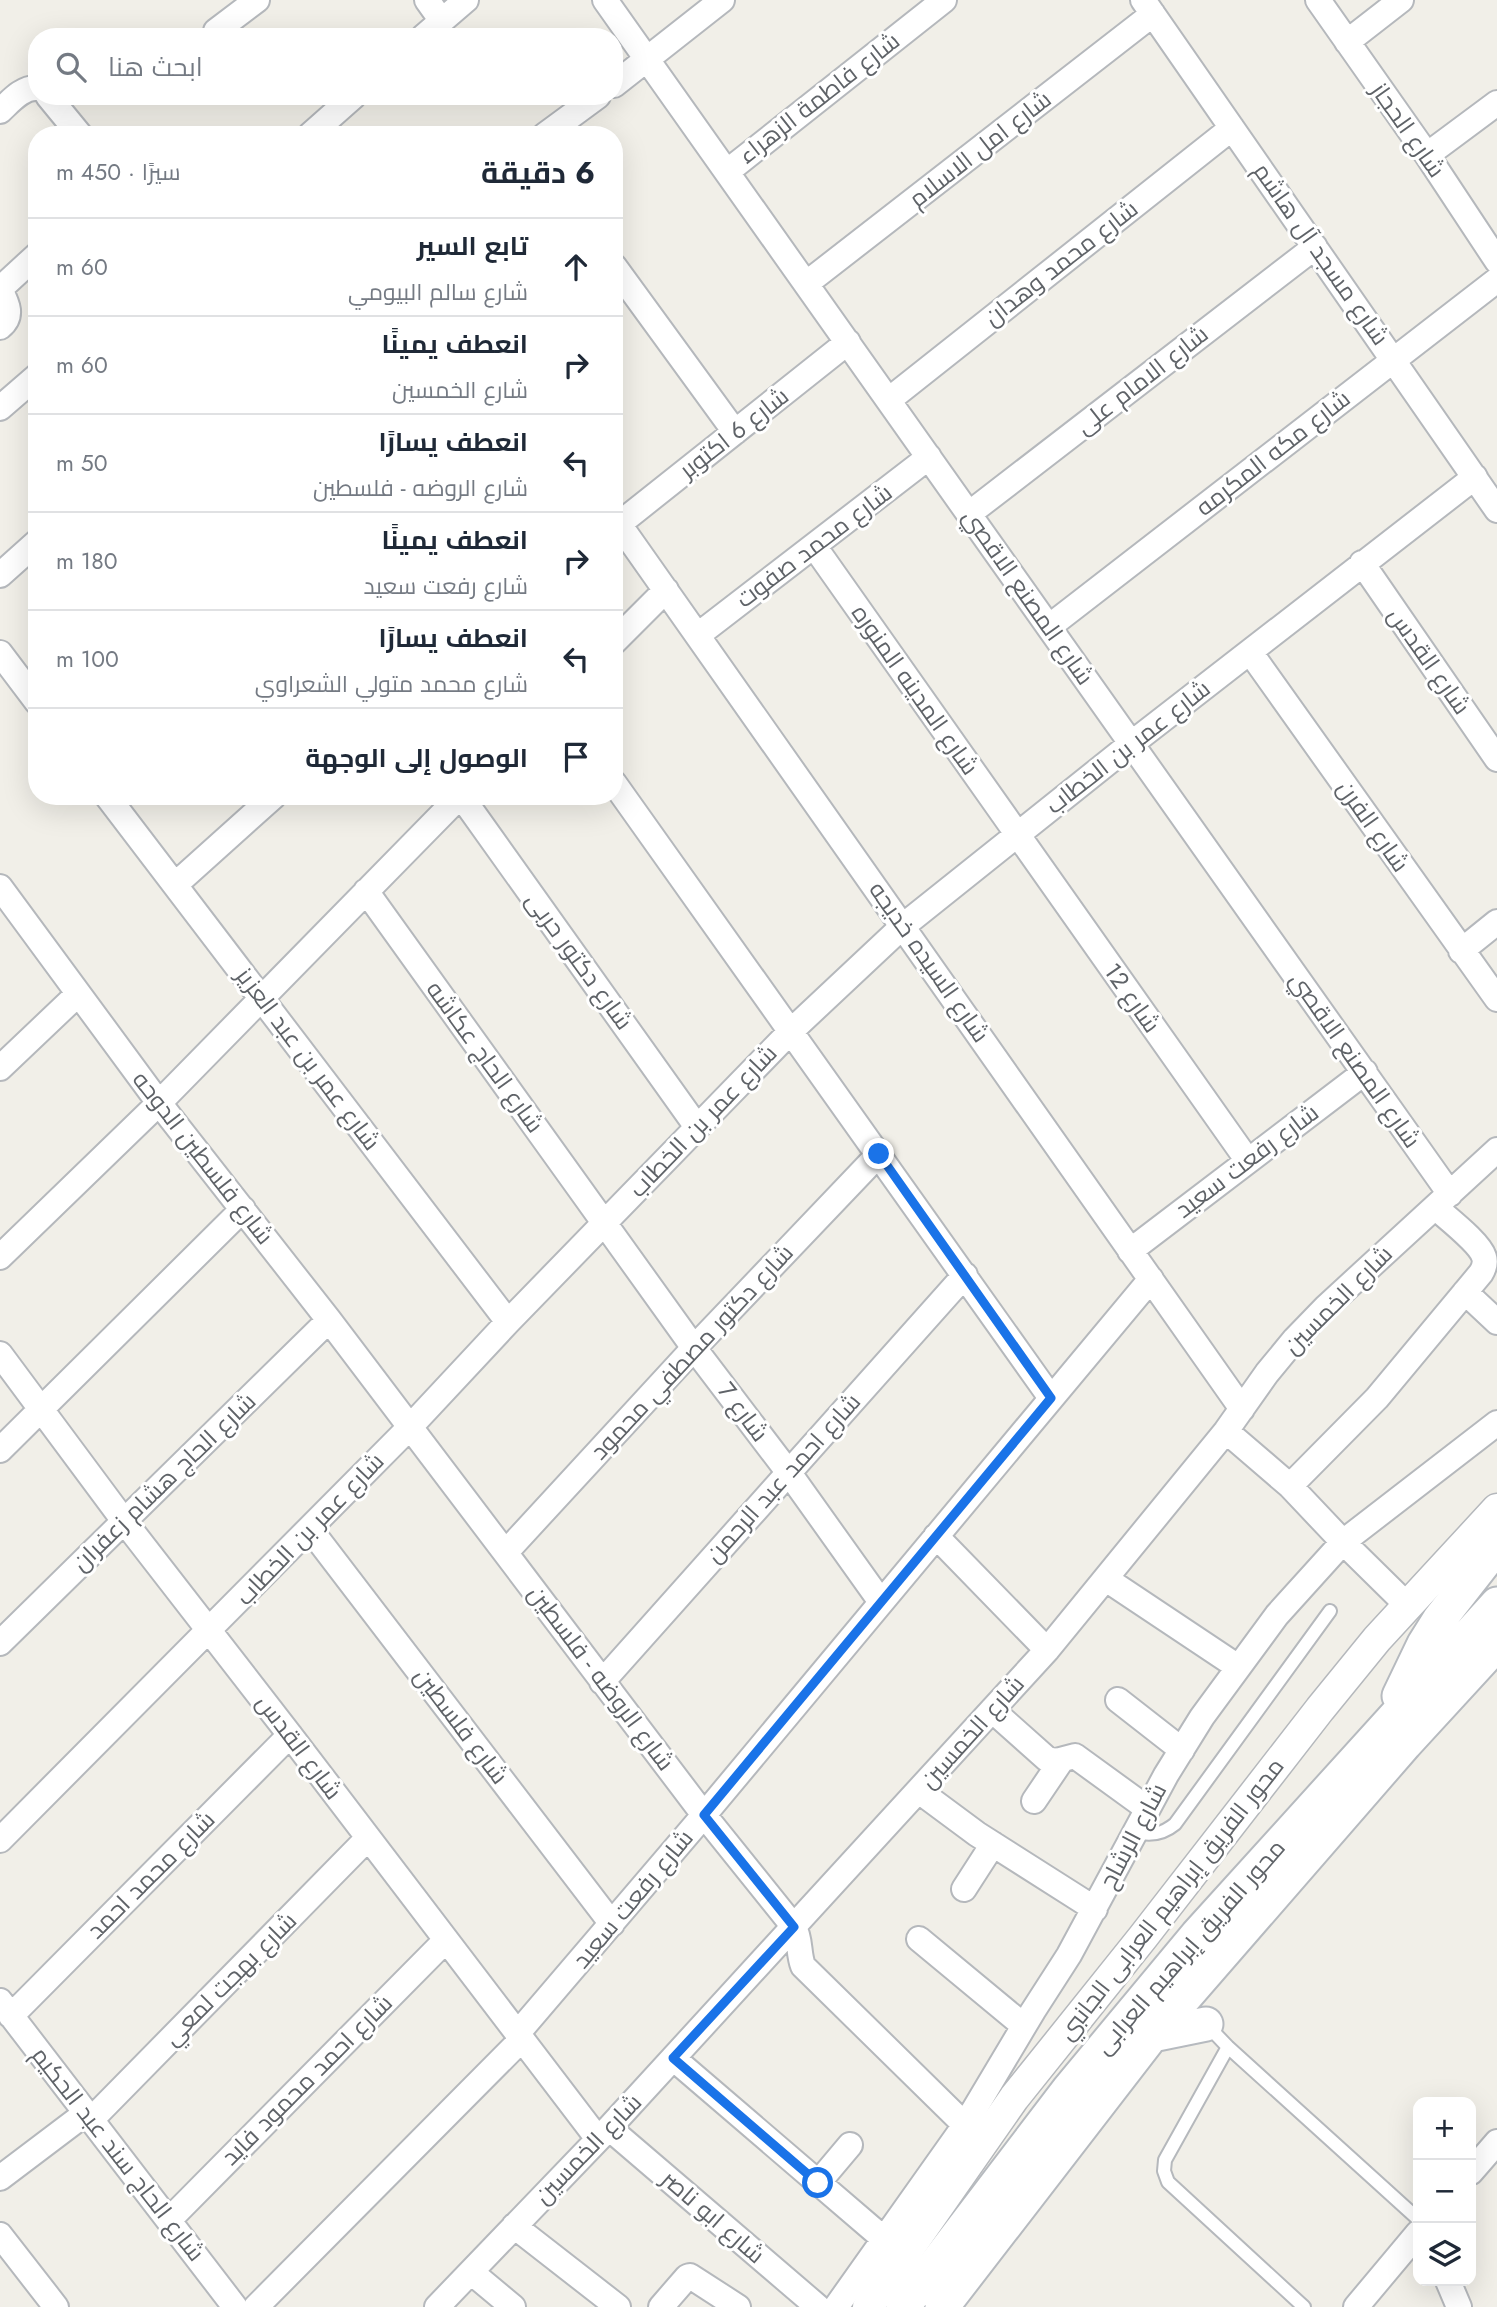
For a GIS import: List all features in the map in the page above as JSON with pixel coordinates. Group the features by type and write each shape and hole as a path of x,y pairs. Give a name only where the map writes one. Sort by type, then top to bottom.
{"main road":[{"path":"1390,1721 1407,1678 1429,1636 1497,1546"},
{"name":"محور الفريق إبراهيم العرابى","path":"903,2307 1069,2089 1197,1935 1497,1604"},
{"name":"محور الفريق إبراهيم العرابى","path":"942,2307 1152,2035 1405,1744 1497,1644"},
{"path":"1152,2035 1217,2036"}],"street":[{"path":"220,28 257,0"},
{"path":"427,0 433,28"},
{"path":"434,28 466,0"},
{"name":"شارع المصنع الاقصي","path":"605,0 1365,1072 1442,1201 1484,1255 1485,1265 1481,1273 1465,1292"},
{"path":"623,78 722,0"},
{"name":"شارع فاطمة الزهراء","path":"728,171 944,0"},
{"name":"شارع الحجاز","path":"1318,0 1427,155 1497,261"},
{"path":"1346,42 1401,0"},
{"name":"شارع مسجد آل هاشم","path":"1148,7 1497,510"},
{"name":"شارع امل الاسلام","path":"807,283 1148,7"},
{"path":"0,111 28,91"},
{"path":"1427,155 1497,103"},
{"path":"55,105 73,126"},
{"path":"335,126 348,105"},
{"path":"557,126 586,105"},
{"name":"شارع محمد وهدان","path":"890,399 1232,128"},
{"name":"شارع الامام على","path":"970,513 1315,247"},
{"path":"0,327 6,323 9,310 0,289 28,263"},
{"path":"623,278 735,432"},
{"name":"شارع مكه المكرمه","path":"1050,626 1497,280"},
{"name":"شارع 6 اكتوبر","path":"623,516 735,432 848,342"},
{"path":"0,408 28,384"},
{"name":"شارع محمد صفوت","path":"698,635 929,457"},
{"name":"شارع عمر بن الخطاب","path":"0,1840 410,1427 508,1322 790,1032 903,926 1131,744 1475,477"},
{"name":"شارع السيده خديجه","path":"623,529 1242,1409"},
{"name":"شارع المدينه المنوره","path":"814,546 1016,835"},
{"path":"0,575 28,550"},
{"name":"شارع القدس","path":"1362,563 1497,760"},
{"path":"623,633 666,590"},
{"name":"شارع الفرن","path":"1250,652 1497,999"},
{"path":"0,653 28,690"},
{"path":"623,796 1051,1398"},
{"name":"شارع عمر بن عبد العزيز","path":"114,805 508,1322"},
{"path":"176,884 264,805"},
{"path":"0,1257 159,1103 451,805"},
{"name":"شارع دكتور حربى","path":"466,805 697,1127"},
{"name":"شارع 12","path":"1016,835 1248,1161"},
{"name":"شارع فلسطين الدوحه","path":"0,887 159,1103 410,1427"},
{"name":"شارع الحاج عكاشه","path":"366,891 605,1223"},
{"path":"1461,951 1497,922"},
{"path":"0,1069 78,993"},
{"name":"شارع رفعت سعيد","path":"1130,1251 1365,1072"},
{"name":"شارع الخمسين","path":"437,2307 603,2134 1047,1650 1226,1431 1267,1373 1326,1307 1497,1150"},
{"name":"شارع دكتور مصطفي محمود","path":"506,1552 694,1348 879,1154"},
{"path":"0,1450 243,1209"},
{"name":"شارع 7","path":"605,1223 881,1602"},
{"name":"شارع احمد عبد الرحمن","path":"602,1682 965,1275"},
{"name":"شارع رفعت سعيد","path":"256,2307 519,2037 1151,1279"},
{"path":"1290,1486 1377,1398 1465,1292 1497,1322"},
{"name":"شارع الحاج هشام زعفران","path":"0,1643 329,1320"},
{"name":"شارع القدس","path":"0,1354 124,1521 519,2037 603,2134"},
{"name":"شارع الرشاح","path":"836,2307 965,2125 1069,1955 1182,1750 1238,1667 1277,1615 1342,1542 1497,1423"},
{"name":"شارع الروضه - فلسطين","path":"410,1427 704,1815 794,1927"},
{"path":"1226,1431 1290,1486 1342,1542 1408,1605"},
{"name":"محور الفريق إبراهيم العرابى الجانبي","path":"868,2307 1014,2098 1341,1683 1408,1605 1497,1509"},
{"name":"شارع فلسطين","path":"310,1529 612,1924"},
{"path":"936,1536 1047,1650"},
{"path":"1106,1578 1238,1667"},
{"path":"1118,1700 1182,1750"},
{"path":"992,1710 1047,1759 1061,1761"},
{"name":"شارع محمد احمد","path":"5,2008 290,1735"},
{"path":"1034,1801 1061,1761 1065,1757 1075,1755 1148,1809"},
{"path":"919,1791 993,1844 1095,1909"},
{"name":"شارع بهجت لمعي","path":"0,2178 89,2116 369,1839"},
{"path":"964,1889 993,1844"},
{"path":"794,1927 799,1936 800,1956 810,1975 965,2125"},
{"path":"919,1939 1024,2026"},
{"name":"شارع احمد محمود فايد","path":"169,2220 446,1940"},
{"name":"شارع الحاج سند عبد الحكيم","path":"5,2008 235,2307"},
{"path":"673,2058 884,2239"},
{"name":"شارع ابو ناصر","path":"603,2134 818,2307"},
{"path":"1476,2166 1497,2142"},
{"path":"818,2183 850,2145"},
{"path":"514,2226 618,2307"},
{"path":"0,2235 56,2307"},
{"path":"1356,2307 1413,2239"},
{"path":"471,2272 513,2307"},
{"path":"661,2307 690,2276 738,2307"},
{"path":"1450,2286 1459,2307"}],"lane":[{"path":"1136,1832 1152,1835 1175,1824 1330,1611"},
{"path":"1304,2307 1168,2182 1164,2171 1165,2160 1217,2036 1413,2214"}],"route":[{"path":"818,2183 673,2058 794,1927 704,1815 1051,1398 879,1154"}]}
